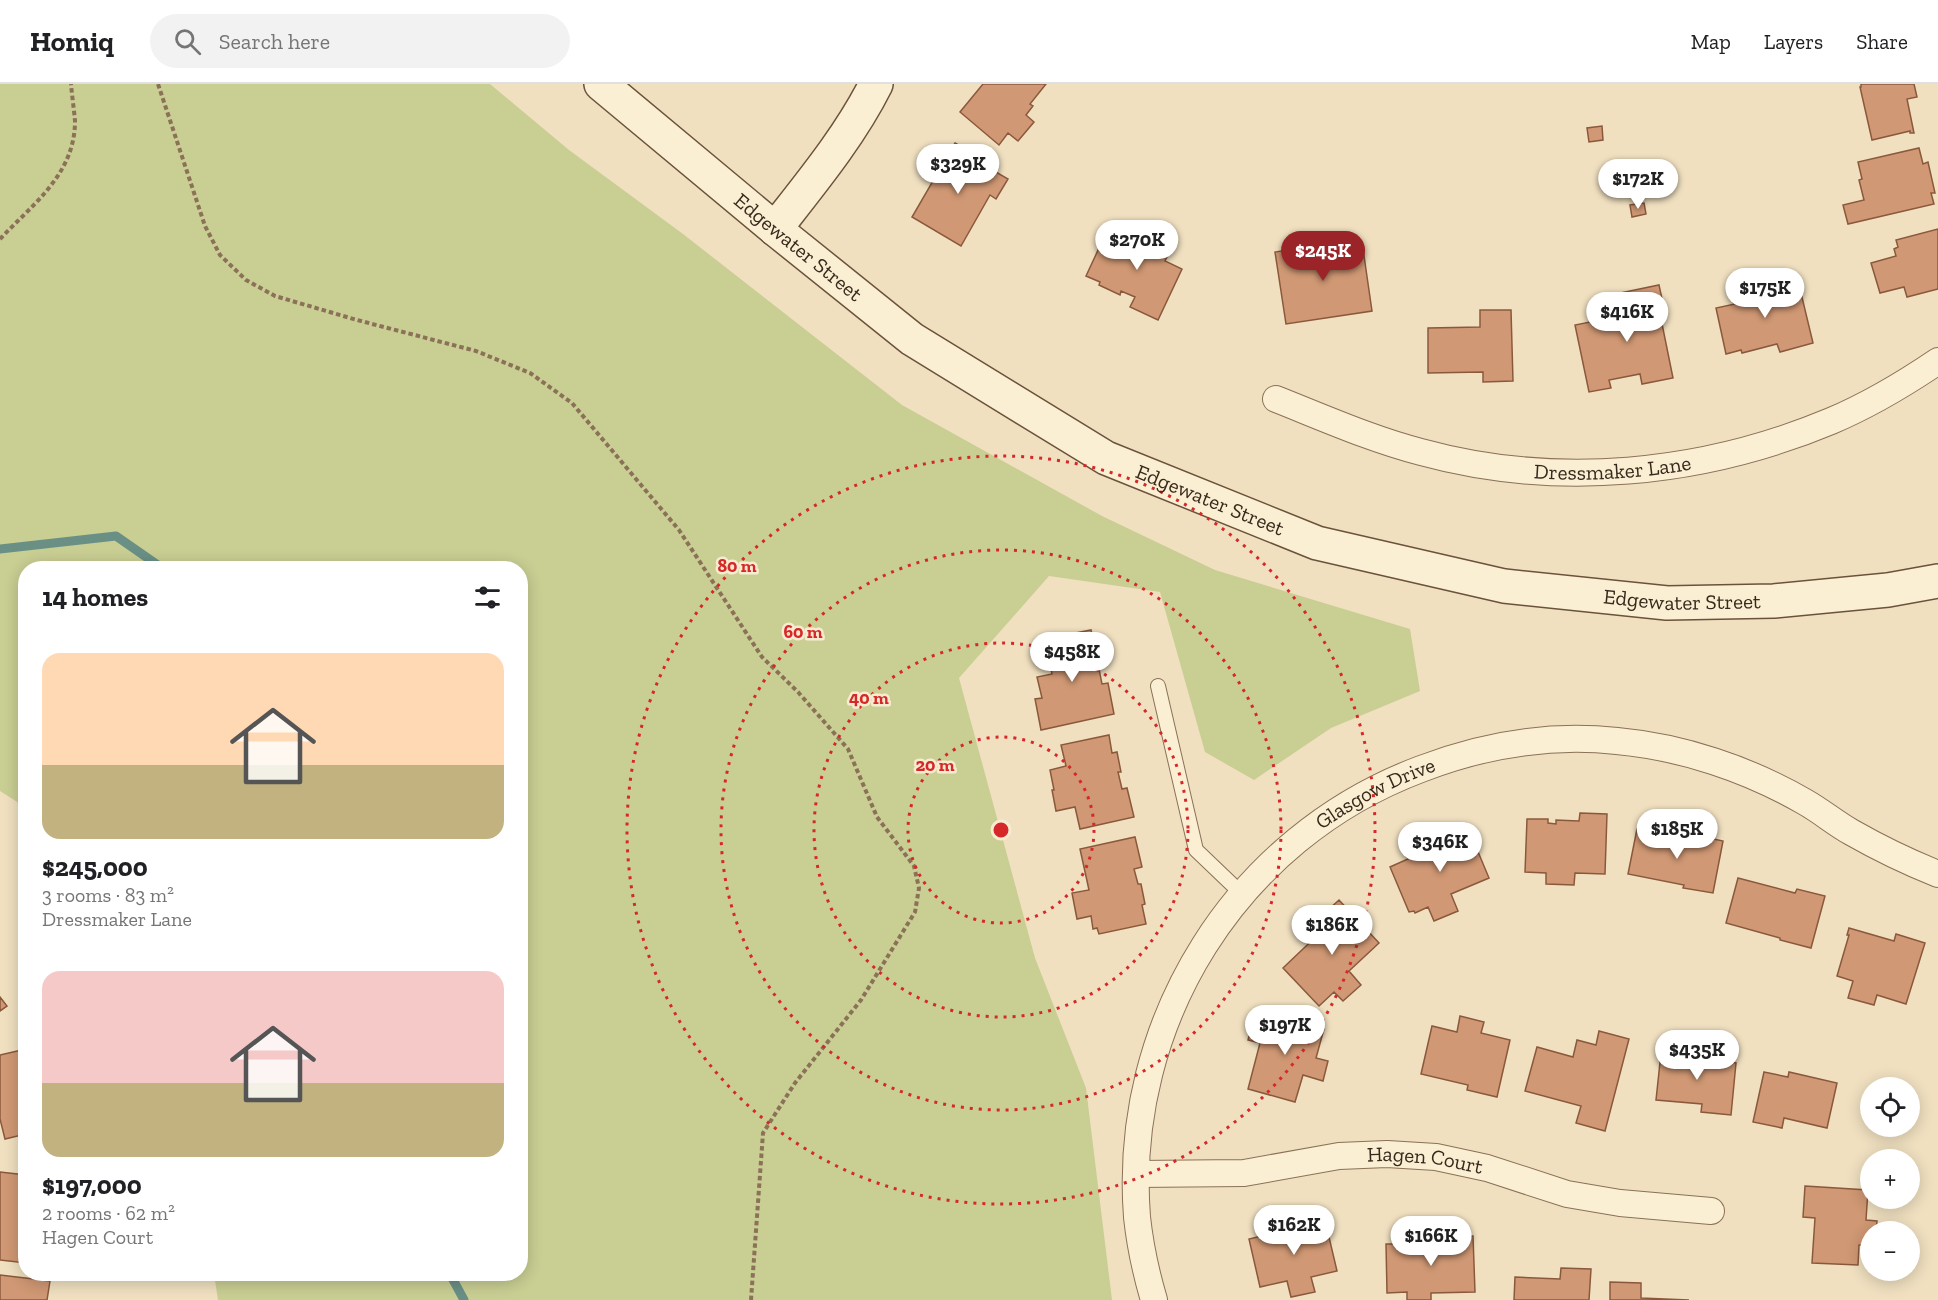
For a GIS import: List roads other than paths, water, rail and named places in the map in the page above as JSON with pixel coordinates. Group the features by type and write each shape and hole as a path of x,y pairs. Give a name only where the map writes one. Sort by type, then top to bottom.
{"street":[{"name":"Edgewater Street","path":"601,84 775,229 912,339 1106,458 1317,543 1504,586 1667,603 1774,601 1888,590 1938,581"},
{"path":"775,229 828,160 876,84"},
{"name":"Dressmaker Lane","path":"1276,399 1383,441 1422,453 1508,469 1597,473 1681,465 1720,458 1795,435 1871,402 1938,361"},
{"name":"Glasgow Drive","path":"1154,1300 1144,1264 1137,1218 1136,1174 1137,1141 1143,1103 1160,1036 1188,972 1220,922 1242,894 1294,842 1357,798 1391,780 1456,756 1509,744 1562,739 1616,741 1669,749 1722,763 1764,780 1805,802 1849,831 1908,862 1938,873"},
{"name":"Hagen Court","path":"1136,1174 1244,1173 1339,1156 1407,1155 1436,1157 1487,1168 1567,1194 1620,1203 1712,1211"}],"lane":[{"path":"1158,686 1196,850 1242,894"}],"waterway":[{"path":"0,549 116,536 152,561"},
{"path":"454,1281 464,1300"}]}
